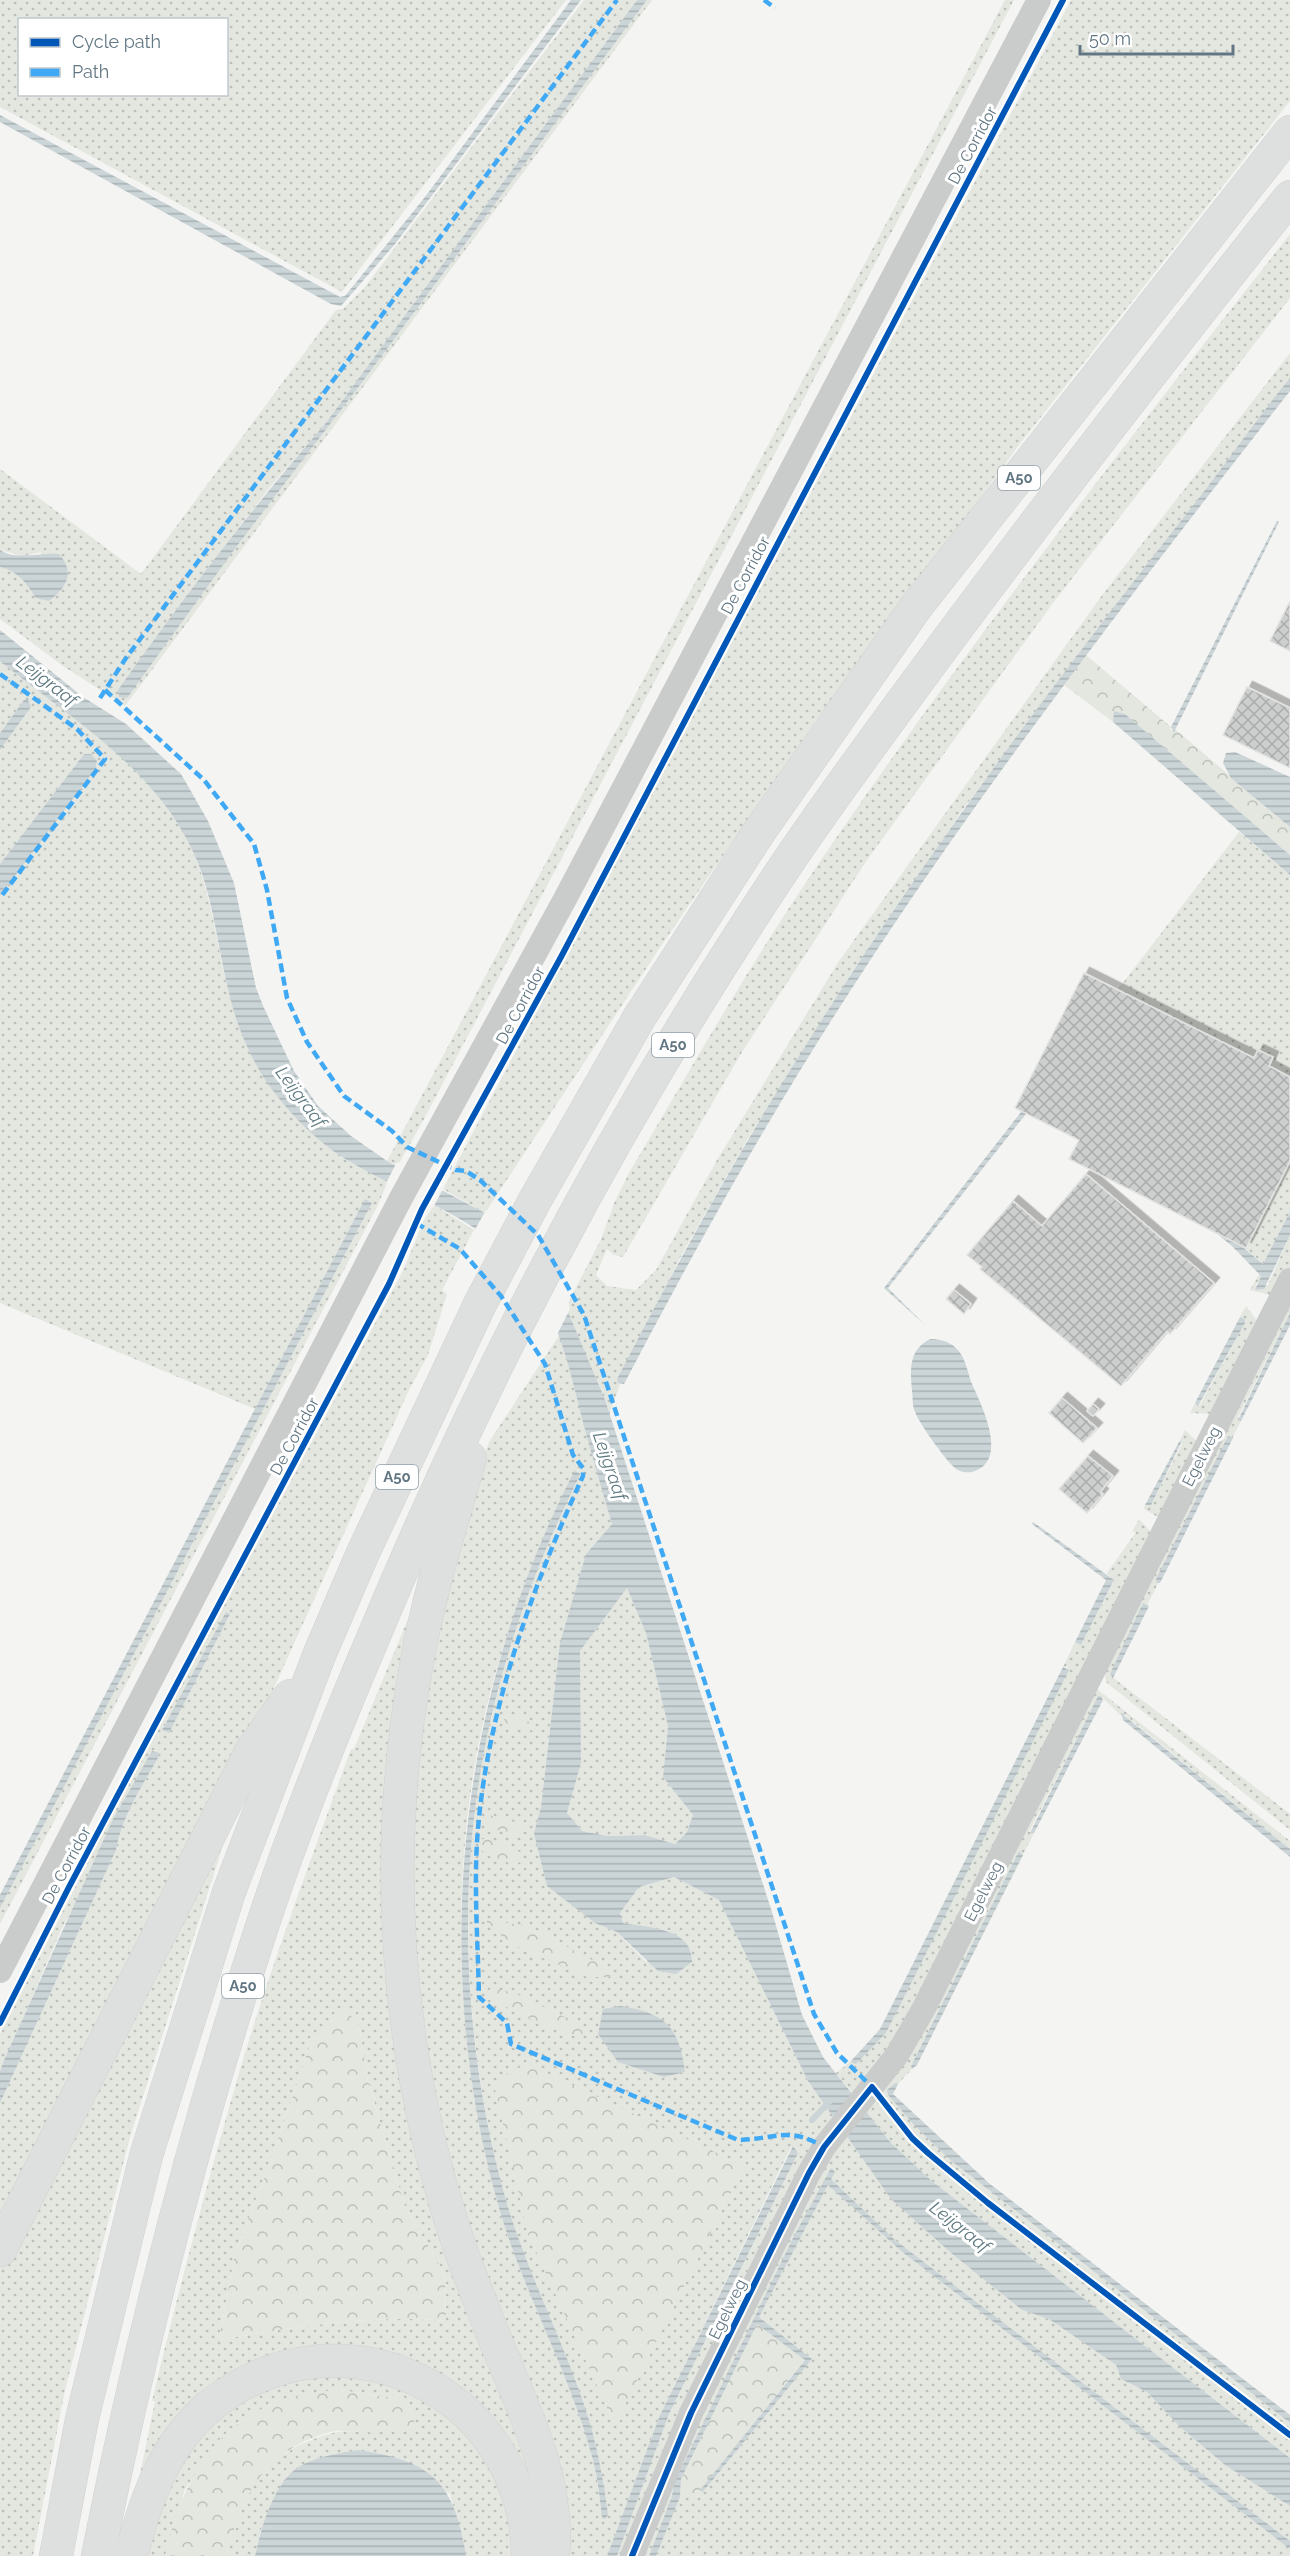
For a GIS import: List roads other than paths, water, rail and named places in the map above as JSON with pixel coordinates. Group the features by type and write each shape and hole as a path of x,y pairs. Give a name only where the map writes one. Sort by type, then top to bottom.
{"highway":[{"name":"A50","path":"56,2556 82,2419 146,2156 229,1892 320,1653 404,1460 480,1304 535,1200 639,1018 759,832 910,617 1290,132"},
{"name":"A50","path":"98,2556 121,2441 168,2246 213,2084 257,1939 345,1702 450,1460 503,1353 565,1232 639,1101 788,861 1019,544 1290,197"},
{"name":"A50","path":"503,1353 433,1587 416,1665 399,1787 397,1907 409,2041 433,2157 457,2239 538,2447 549,2492 553,2556"},
{"name":"A50","path":"0,2250 252,1750 320,1653"},
{"path":"131,2556 143,2513 164,2461 203,2413 252,2379 298,2364 338,2361 382,2366 399,2371 434,2388 469,2415 494,2446 513,2481 523,2511 528,2556"}],"street":[{"name":"De Corridor","path":"0,1971 401,1198 565,899 1039,0"},
{"name":"Egelweg","path":"632,2556 691,2413 809,2173 833,2134 897,2055 924,2008 1290,1280"}],"water":[{"path":"571,0 581,0 395,244 341,306 331,304 0,122 0,115 340,297 345,296 425,197"},
{"path":"637,0 647,0 234,550 127,698 119,697 118,690 167,622 244,521 325,424"},
{"path":"1290,378 1290,391 1066,682 959,830 856,982 764,1130 624,1384 618,1383 617,1379 660,1297 751,1135 845,983 893,911 1044,700"},
{"path":"1277,521 1279,522 1174,732 1171,727"},
{"path":"0,550 21,556 59,554 67,568 67,580 60,591 49,601 36,598 17,575 0,567"},
{"name":"Leijgraaf","path":"0,630 83,697 126,724 181,774 208,821 234,883 256,988 264,1008 294,1071 318,1106 351,1136 387,1161 485,1213 566,1307 605,1400 772,1912 802,2015 823,2057 891,2143 933,2182 1290,2458 1290,2506 1225,2465 1179,2426 1147,2392 1121,2379 1116,2365 1049,2319 1022,2310 950,2252 891,2199 808,2081 719,1900 674,1877 639,1887 620,1913 623,1923 667,1931 685,1942 690,1950 692,1962 676,1974 658,1971 617,1932 595,1923 547,1886 534,1833 541,1807 560,1643 586,1554 612,1524 556,1328 539,1293 528,1277 490,1239 444,1210 347,1160 312,1133 281,1101 251,1056 242,1034 228,990 209,898 196,858 177,822 126,762 0,661","holes":["627,1588 646,1633 668,1726 663,1777 693,1815 687,1832 675,1844 645,1835 607,1836 582,1831 567,1813 581,1763 580,1651"]},
{"path":"24,700 28,700 31,707 0,750 0,733"},
{"path":"1114,711 1125,714 1290,855 1290,875 1113,722"},
{"path":"1235,752 1290,777 1290,827 1231,778 1223,763 1226,753"},
{"path":"84,754 91,754 97,761 96,768 0,896 0,864"},
{"path":"1042,1085 1045,1090 888,1288 925,1325 884,1288"},
{"path":"1066,1099 1263,1264 1290,1212 1290,1235 1264,1289 1255,1290 1261,1276 1233,1247 1060,1102"},
{"path":"365,1199 372,1203 0,1908 0,1895"},
{"path":"1290,1313 1290,1325 1241,1421 1238,1420"},
{"path":"1240,1317 1245,1319 1245,1323 1198,1406 1195,1403"},
{"path":"930,1339 947,1342 959,1352 982,1406 990,1432 991,1446 989,1457 983,1466 972,1472 961,1471 951,1464 927,1433 914,1410 912,1360 923,1343"},
{"path":"1228,1436 1233,1438 1160,1583 1157,1583 1156,1579"},
{"path":"1182,1441 1151,1505 1145,1505 1179,1442"},
{"path":"575,1470 580,1474 579,1477 533,1580 509,1652 489,1726 474,1818 469,1874 468,1930 475,2043 494,2154 517,2234 589,2420 605,2491 608,2515 605,2519 602,2518 595,2470 585,2431 521,2272 499,2208 477,2115 465,2021 461,1927 467,1832 481,1738 504,1646 535,1556"},
{"path":"1033,1522 1114,1580 1081,1645 1075,1642 1106,1580 1032,1524"},
{"path":"1143,1603 1149,1606 1113,1678 1110,1674"},
{"path":"226,1612 230,1614 169,1733 162,1730"},
{"path":"1063,1667 1069,1670 886,2033 856,2064 852,2063 851,2061 880,2029"},
{"path":"1098,1696 1101,1696 1103,1700 1034,1833 1030,1833"},
{"path":"1121,1713 1290,1849 1290,1857 1123,1720"},
{"path":"152,1751 159,1753 158,1758 127,1814 116,1850 0,2103 0,2071 5,2058 113,1819"},
{"path":"1019,1851 1023,1855 917,2065 912,2069 911,2066"},
{"path":"620,2006 648,2013 667,2024 679,2043 685,2072 664,2077 618,2062 598,2034 603,2009"},
{"path":"895,2083 898,2084 893,2094 990,2184 1290,2415 1290,2423 950,2160 914,2125 888,2095 887,2090"},
{"path":"793,2146 798,2153 669,2414 617,2556 607,2556 660,2415"},
{"path":"831,2168 835,2172 831,2179 895,2240 1290,2541 1290,2549 901,2251 828,2185 759,2317 812,2359 702,2493 701,2489 805,2360 757,2324 681,2479 680,2497 656,2556 649,2556 672,2496 674,2483 794,2236"},
{"path":"358,2450 404,2461 422,2469 435,2479 446,2492 454,2509 466,2556 255,2556 265,2518 277,2491 285,2480 304,2464"}],"waterway":[{"path":"812,2120 830,2101"}]}
